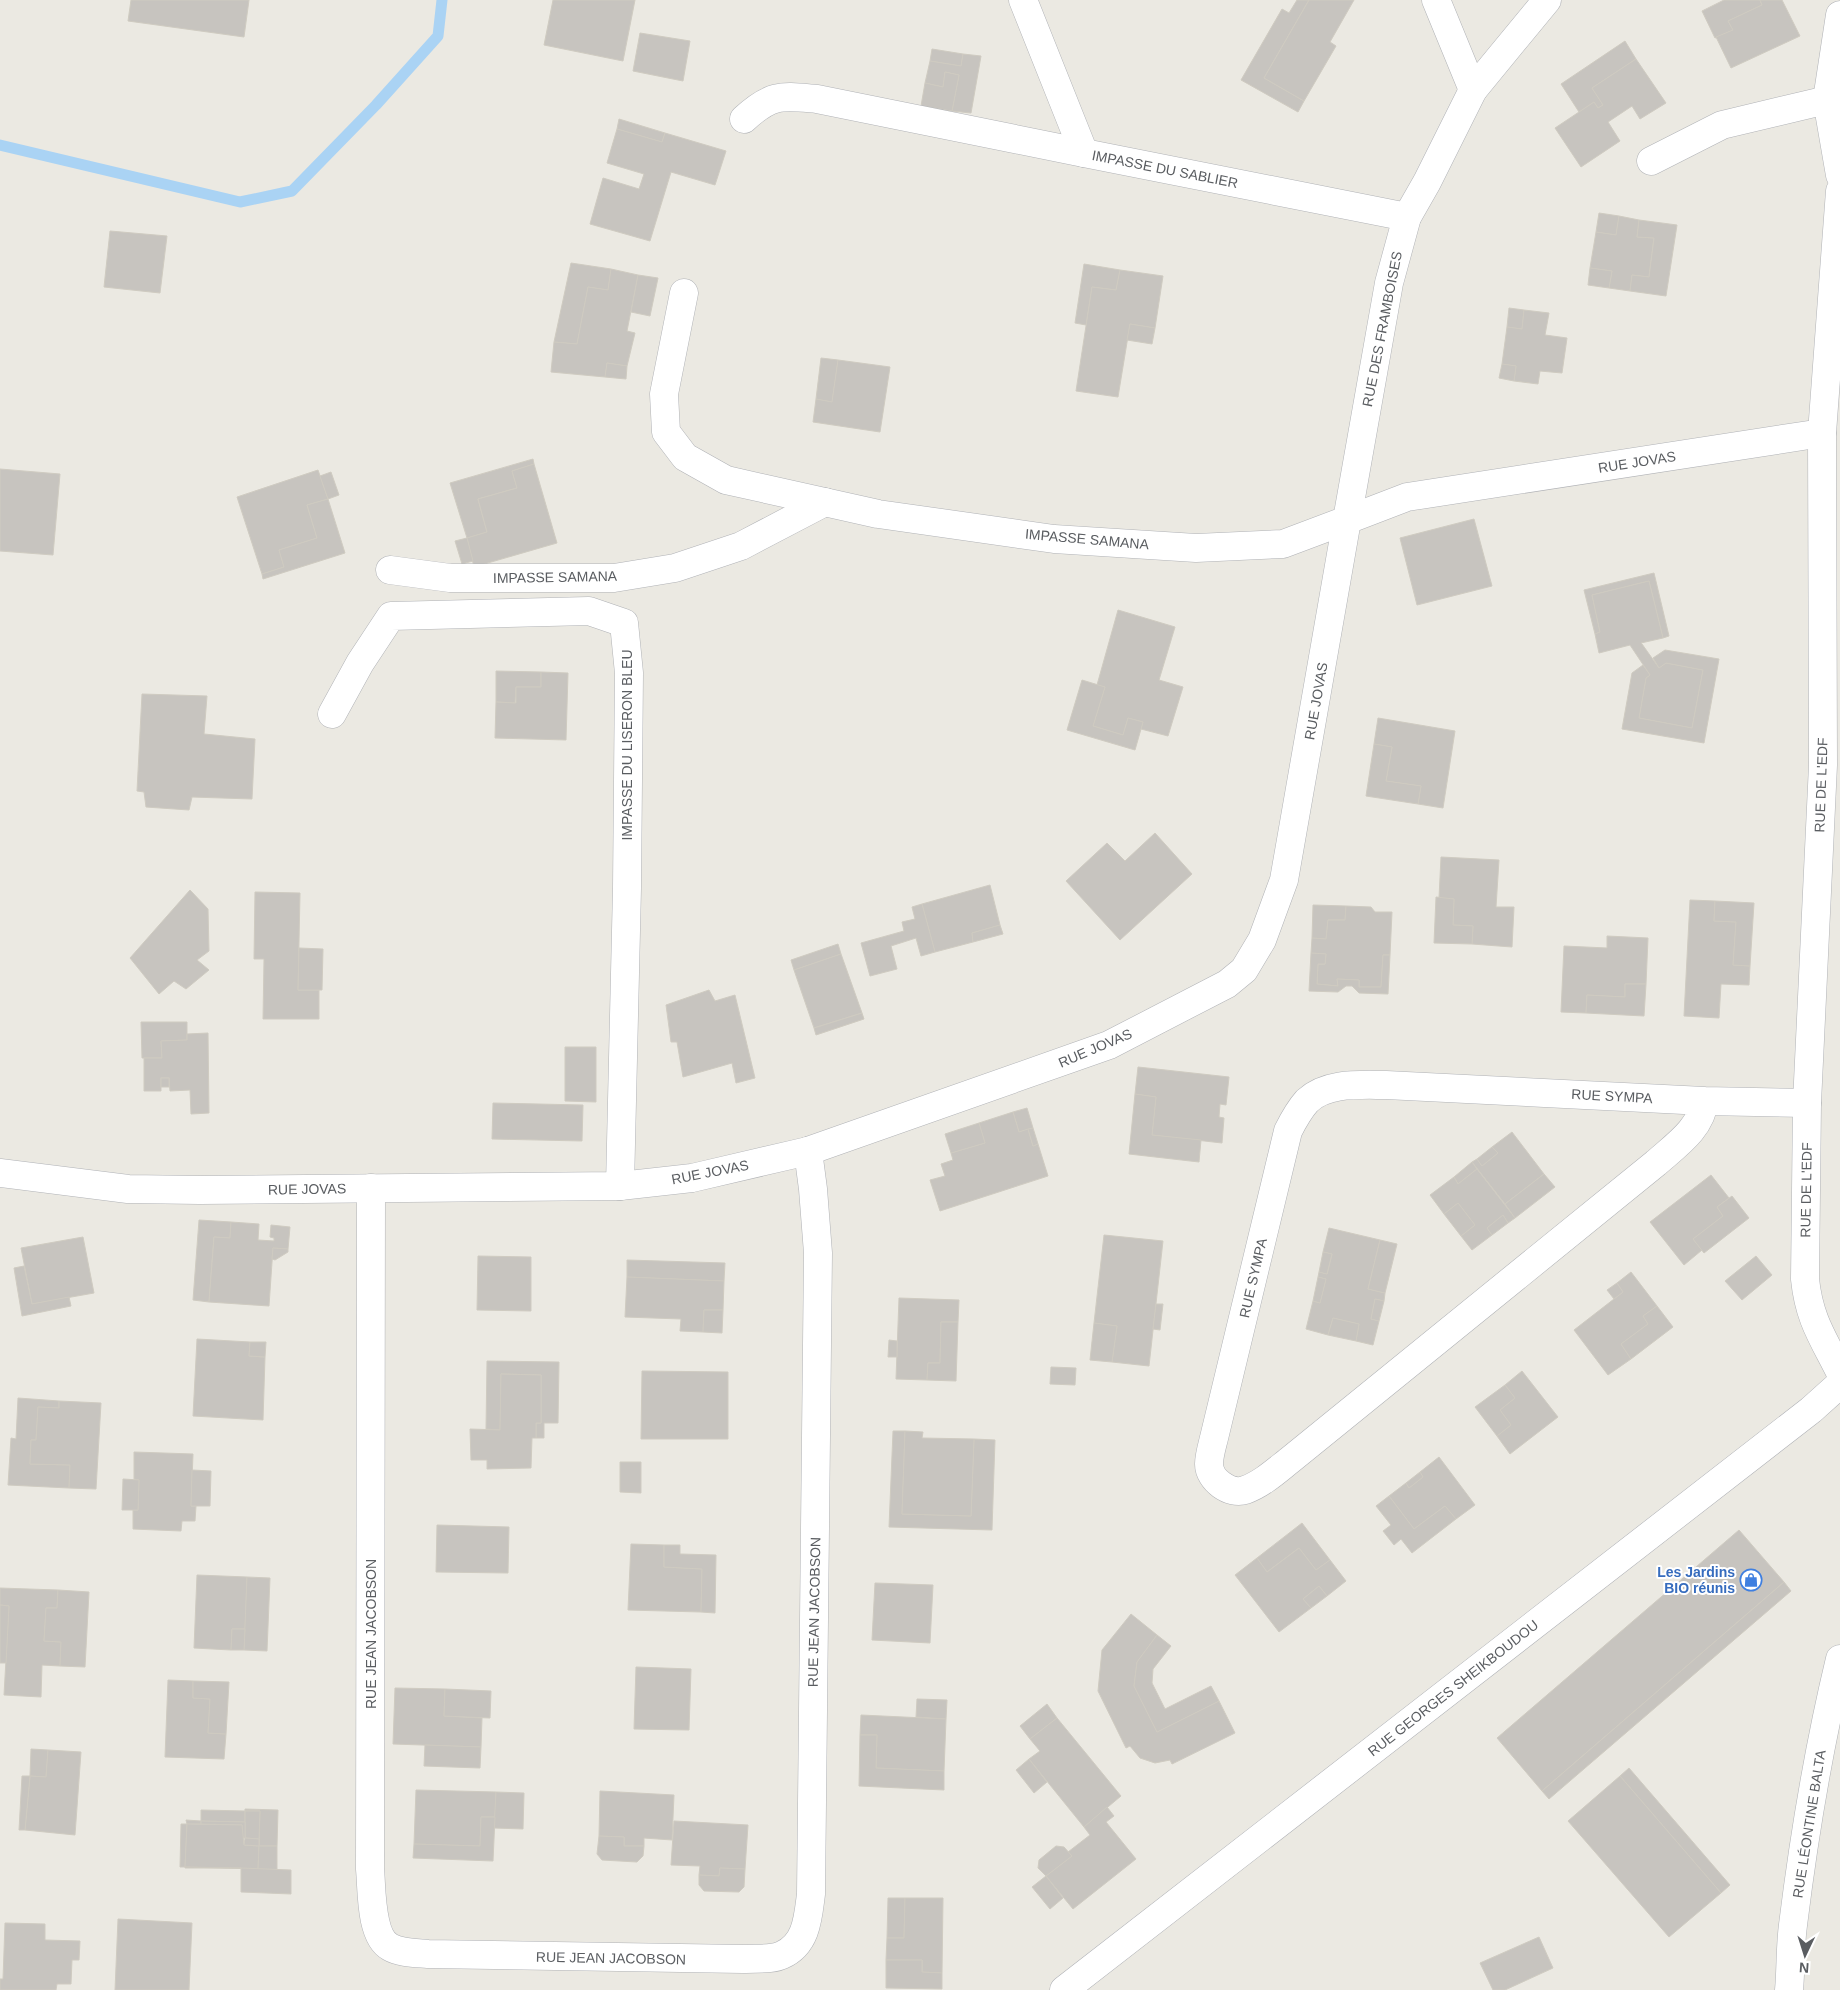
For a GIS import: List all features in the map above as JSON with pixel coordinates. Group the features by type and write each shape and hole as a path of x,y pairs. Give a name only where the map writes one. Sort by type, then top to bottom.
{"street":[{"name":"IMPASSE DU SABLIER","path":"1024,0 1084,153 1407,217"},
{"path":"1436,0 1472,90"},
{"name":"RUE DES FRAMBOISES","path":"1347,520 1389,283 1407,217 1427,182 1472,90 1547,0"},
{"path":"1840,15 1827,100 1840,175"},
{"path":"744,119 758,106 782,96 817,99 1084,153"},
{"path":"1651,161 1722,125 1827,100"},
{"name":"RUE DE L'EDF","path":"1840,191 1822,433 1823,766 1807,1103 1805,1279 1807,1301 1815,1324 1840,1372"},
{"name":"IMPASSE SAMANA","path":"684,293 664,394 666,432 685,456 726,480 878,514 1054,539 1196,548 1283,544 1347,520"},
{"name":"RUE JOVAS","path":"0,1173 128,1189 200,1190 620,1186 692,1178 808,1151 1109,1045 1227,984 1244,970 1262,940 1284,880 1347,520 1407,498 1822,433"},
{"name":"IMPASSE SAMANA","path":"390,570 450,578 614,578 675,568 741,546 825,502"},
{"name":"IMPASSE DU LISERON BLEU","path":"332,714 360,663 391,616 589,611 624,623 629,673 627,888 620,1186"},
{"name":"RUE SYMPA","path":"1704,1101 1703,1113 1695,1125 1656,1162 1290,1460 1260,1483 1243,1491 1226,1489 1216,1480 1209,1465 1283,1150 1288,1131 1307,1101 1327,1090 1351,1085 1552,1092 1704,1101 1807,1103"},
{"name":"RUE JEAN JACOBSON","path":"372,1188 370,1869 376,1928 389,1946 428,1954 743,1959 781,1956 796,1946 806,1926 811,1894 818,1254 814,1188 808,1151"},
{"name":"RUE GEORGES SHEIKBOUDOU","path":"1064,1990 1811,1410 1840,1384"},
{"name":"RUE LÉONTINE BALTA","path":"1789,1990 1793,1928 1803,1854 1830,1699 1840,1659"}],"building":[{"path":"131,0 249,0 244,37 128,21"},
{"path":"553,0 635,0 623,61 544,45"},
{"path":"1297,0 1309,0 1264,78 1304,101 1298,112 1241,80 1282,9 1289,13"},
{"path":"1309,0 1354,0 1330,42 1336,46 1304,101 1264,78"},
{"path":"1724,0 1760,0 1762,5 1728,21 1733,30 1715,38 1702,11"},
{"path":"1760,0 1782,0 1800,36 1731,68 1716,37 1733,30 1728,21 1762,5"},
{"path":"640,33 690,41 683,81 633,71"},
{"path":"1625,41 1636,59 1592,88 1603,105 1598,108 1594,102 1579,112 1561,84"},
{"path":"932,49 963,54 961,66 930,61"},
{"path":"963,54 981,56 971,113 952,111 959,75 945,72 943,87 925,83 930,61 961,66"},
{"path":"1636,59 1666,103 1640,119 1632,106 1608,122 1620,141 1581,167 1555,128 1594,102 1598,108 1603,105 1592,88"},
{"path":"945,72 959,75 952,111 921,106 925,83 943,87"},
{"path":"619,119 665,133 662,142 617,129"},
{"path":"617,129 662,142 665,133 726,151 715,185 671,172 650,241 590,224 603,178 639,189 644,174 607,163"},
{"path":"1599,213 1619,216 1616,235 1596,232"},
{"path":"1619,216 1639,220 1637,237 1654,238 1649,277 1632,275 1630,291 1609,288 1612,271 1590,268 1596,232 1616,235"},
{"path":"1639,220 1677,225 1666,296 1630,291 1632,275 1649,277 1654,238 1637,237"},
{"path":"110,231 167,236 160,293 104,287"},
{"path":"571,263 611,269 608,290 588,287 577,344 554,342"},
{"path":"1084,264 1120,270 1116,290 1092,287 1086,325 1075,323"},
{"path":"1590,268 1612,271 1609,288 1588,285"},
{"path":"611,269 638,275 627,331 635,333 627,366 607,363 605,377 551,372 554,342 577,344 588,287 608,290"},
{"path":"1120,270 1163,276 1155,328 1130,324 1118,397 1076,391 1092,287 1116,290"},
{"path":"638,275 658,278 650,316 631,312"},
{"path":"1509,308 1524,310 1522,329 1507,327"},
{"path":"1524,310 1549,313 1545,335 1567,338 1562,373 1540,371 1538,384 1514,381 1516,366 1502,364 1507,327 1522,329"},
{"path":"1130,324 1155,328 1152,344 1127,340"},
{"path":"821,358 838,360 832,402 816,399"},
{"path":"838,360 890,367 880,432 813,422 816,399 832,402"},
{"path":"607,363 627,366 626,379 605,377"},
{"path":"1502,364 1516,366 1514,381 1499,378"},
{"path":"533,459 534,464 512,471 517,488 478,499 487,532 467,538 450,483"},
{"path":"534,464 557,543 474,567 467,538 487,532 478,499 517,488 512,471"},
{"path":"0,469 60,474 53,555 0,551"},
{"path":"318,470 328,499 307,505 317,538 279,550 284,567 262,574 237,497"},
{"path":"331,472 339,495 328,499 320,476"},
{"path":"328,499 345,553 263,579 262,574 284,567 279,550 317,538 307,505"},
{"path":"1474,519 1492,586 1417,605 1400,538"},
{"path":"467,538 473,561 462,564 455,541"},
{"path":"1654,573 1669,636 1663,638 1649,581 1592,595 1600,632 1595,634 1584,590"},
{"path":"1649,581 1663,638 1641,643 1659,668 1666,663 1703,670 1692,728 1639,718 1646,678 1650,675 1630,645 1599,653 1595,634 1600,632 1592,595"},
{"path":"1118,610 1175,627 1159,680 1183,687 1168,736 1141,729 1143,722 1128,718 1123,735 1093,726 1105,687 1097,685"},
{"path":"1665,650 1719,659 1704,743 1622,729 1632,673 1643,665 1650,675 1646,678 1639,718 1692,728 1703,670 1666,663 1659,668 1653,658"},
{"path":"496,671 541,672 541,687 516,687 515,703 496,702"},
{"path":"541,672 568,673 566,740 495,738 496,702 516,703 516,687 541,687"},
{"path":"1082,680 1105,687 1093,726 1123,735 1128,718 1143,722 1135,750 1067,730"},
{"path":"142,694 207,696 204,734 255,739 252,799 192,797 189,810 146,807 144,792 137,791"},
{"path":"1378,718 1455,731 1443,808 1418,804 1421,786 1386,781 1392,747 1374,744"},
{"path":"1374,744 1392,747 1386,781 1421,786 1418,804 1366,796"},
{"path":"1155,833 1192,874 1120,940 1066,881 1107,843 1125,861"},
{"path":"1441,857 1499,860 1496,907 1514,907 1512,947 1472,944 1473,926 1453,925 1454,899 1439,898"},
{"path":"990,885 1000,925 972,933 973,942 935,952 922,904"},
{"path":"190,890 208,909 209,951 197,960 209,970 186,989 174,981 159,994 130,958"},
{"path":"255,892 300,893 298,990 319,990 319,1019 263,1019 264,959 254,959"},
{"path":"1436,897 1454,899 1453,925 1473,926 1472,944 1434,943"},
{"path":"1690,900 1715,901 1714,921 1736,922 1733,965 1750,966 1749,985 1721,984 1719,1018 1684,1016"},
{"path":"1715,901 1754,903 1750,966 1733,965 1736,922 1714,921"},
{"path":"922,904 935,952 921,956 916,938 891,946 897,969 870,976 861,943 904,931 902,922 915,919 912,907"},
{"path":"1313,905 1346,906 1345,920 1328,920 1326,939 1312,938"},
{"path":"1346,906 1371,907 1375,912 1392,912 1390,955 1383,955 1381,987 1359,987 1359,980 1337,979 1338,986 1317,984 1318,964 1325,964 1326,954 1311,953 1312,938 1326,939 1328,920 1345,920"},
{"path":"1000,925 1003,934 973,942 972,933"},
{"path":"1607,936 1648,938 1646,984 1625,984 1625,997 1587,995 1586,1013 1561,1012 1564,946 1607,948"},
{"path":"838,944 841,954 794,970 791,960"},
{"path":"299,948 323,949 322,990 298,990"},
{"path":"1311,953 1326,954 1325,964 1318,964 1317,984 1338,986 1337,979 1359,980 1359,987 1381,987 1383,955 1390,955 1388,994 1359,993 1352,986 1346,986 1338,992 1309,991"},
{"path":"841,954 862,1013 814,1028 794,970"},
{"path":"1625,984 1646,984 1644,1016 1586,1013 1587,995 1625,997"},
{"path":"709,990 715,1001 735,995 755,1078 736,1083 732,1063 683,1077 677,1042 671,1042 666,1005"},
{"path":"862,1013 864,1019 816,1035 814,1028"},
{"path":"141,1022 187,1022 187,1040 161,1041 162,1058 142,1058"},
{"path":"208,1033 209,1113 191,1114 190,1090 170,1091 169,1078 161,1078 161,1091 144,1091 144,1058 162,1058 161,1041 187,1040 187,1034"},
{"path":"565,1047 596,1047 596,1102 565,1101"},
{"path":"1138,1067 1229,1077 1226,1105 1220,1104 1219,1117 1224,1118 1222,1143 1152,1135 1156,1097 1135,1094"},
{"path":"161,1078 169,1078 169,1087 161,1087"},
{"path":"1135,1094 1156,1097 1152,1135 1201,1140 1199,1162 1129,1154"},
{"path":"493,1103 583,1105 582,1141 492,1139"},
{"path":"1027,1108 1033,1128 1019,1132 1013,1112"},
{"path":"1013,1112 1019,1132 1028,1129 1033,1146 1038,1144 1048,1176 940,1211 930,1180 945,1176 941,1164 953,1160 951,1153 985,1143 979,1123"},
{"path":"979,1123 985,1143 951,1153 945,1134"},
{"path":"1033,1128 1038,1144 1033,1146 1028,1129"},
{"path":"1512,1132 1544,1174 1505,1204 1472,1162 1477,1159 1482,1166 1498,1153 1492,1147"},
{"path":"1492,1147 1498,1153 1482,1166 1477,1159"},
{"path":"1472,1162 1477,1169 1458,1184 1454,1177"},
{"path":"1477,1169 1515,1218 1508,1223 1503,1215 1487,1228 1492,1235 1472,1250 1461,1236 1475,1225 1458,1203 1444,1214 1430,1195 1454,1177 1458,1184"},
{"path":"1544,1174 1555,1187 1515,1218 1505,1204"},
{"path":"1711,1175 1729,1198 1717,1207 1723,1216 1693,1239 1702,1250 1684,1265 1650,1222"},
{"path":"1732,1196 1749,1218 1704,1253 1693,1239 1723,1216 1717,1207"},
{"path":"1458,1203 1475,1225 1461,1236 1444,1214"},
{"path":"1503,1215 1508,1223 1492,1235 1487,1228"},
{"path":"199,1220 231,1222 230,1238 214,1237 209,1302 193,1300"},
{"path":"231,1222 259,1224 258,1240 274,1241 274,1238 270,1237 271,1225 290,1227 288,1249 273,1248 269,1306 209,1302 214,1237 230,1238"},
{"path":"1329,1228 1380,1240 1368,1289 1385,1293 1384,1301 1375,1299 1371,1319 1379,1321 1373,1345 1356,1341 1359,1324 1333,1318 1328,1335 1306,1329 1313,1301 1320,1303 1326,1279 1318,1277 1319,1272 1327,1274 1332,1254 1323,1252"},
{"path":"1104,1235 1163,1241 1149,1366 1112,1362 1117,1326 1094,1323"},
{"path":"83,1237 94,1293 32,1304 21,1248"},
{"path":"1380,1240 1397,1244 1385,1293 1368,1289"},
{"path":"273,1248 288,1249 288,1252 275,1260 272,1259"},
{"path":"1323,1252 1332,1254 1327,1274 1319,1272"},
{"path":"478,1256 531,1257 531,1311 477,1310"},
{"path":"1756,1256 1772,1275 1742,1300 1725,1281"},
{"path":"627,1260 725,1263 724,1281 627,1277"},
{"path":"24,1266 32,1304 69,1297 71,1306 22,1316 14,1268"},
{"path":"1631,1272 1657,1306 1643,1316 1648,1324 1621,1344 1631,1359 1608,1375 1574,1330 1623,1292 1617,1283"},
{"path":"627,1277 724,1281 723,1310 704,1310 703,1332 680,1331 681,1319 625,1317"},
{"path":"1318,1277 1326,1279 1320,1303 1313,1301"},
{"path":"1617,1283 1623,1292 1614,1299 1607,1290"},
{"path":"899,1298 959,1300 958,1322 941,1322 940,1363 928,1363 927,1380 896,1379"},
{"path":"1375,1299 1384,1301 1379,1321 1371,1319"},
{"path":"1156,1304 1163,1304 1160,1330 1153,1329"},
{"path":"1657,1306 1673,1327 1631,1359 1621,1344 1648,1324 1643,1316"},
{"path":"704,1310 723,1310 722,1333 703,1332"},
{"path":"1333,1318 1359,1324 1356,1341 1328,1335"},
{"path":"941,1322 958,1322 956,1381 927,1380 928,1363 940,1363"},
{"path":"1094,1323 1117,1326 1112,1362 1090,1360"},
{"path":"197,1339 250,1342 249,1356 265,1357 263,1420 193,1416"},
{"path":"889,1340 897,1341 897,1357 888,1357"},
{"path":"250,1342 266,1342 265,1357 249,1356"},
{"path":"487,1361 559,1362 558,1423 544,1423 544,1438 536,1438 536,1423 541,1423 541,1375 501,1374 500,1430 486,1429"},
{"path":"1051,1367 1076,1368 1075,1385 1050,1384"},
{"path":"642,1371 728,1372 728,1439 641,1439"},
{"path":"1522,1371 1558,1417 1510,1454 1497,1436 1511,1425 1500,1410 1515,1398 1505,1385"},
{"path":"501,1374 541,1375 541,1423 536,1423 536,1438 532,1438 531,1468 487,1469 487,1460 471,1460 470,1429 500,1430"},
{"path":"1505,1385 1515,1398 1500,1410 1511,1425 1497,1436 1475,1407"},
{"path":"18,1398 59,1401 59,1408 38,1407 36,1440 31,1440 30,1464 70,1465 69,1488 8,1485 11,1438 16,1439"},
{"path":"59,1401 101,1403 96,1489 69,1488 70,1465 30,1464 31,1440 36,1440 38,1407 59,1408"},
{"path":"893,1431 905,1431 902,1514 971,1516 974,1439 995,1440 992,1530 889,1527"},
{"path":"905,1431 923,1432 922,1438 974,1439 971,1516 902,1514"},
{"path":"134,1452 193,1454 191,1506 196,1506 195,1521 182,1521 181,1531 133,1529 133,1510 138,1510 139,1480 134,1479"},
{"path":"1439,1457 1475,1505 1456,1519 1445,1506 1414,1529 1389,1496 1406,1483 1409,1488 1423,1477 1420,1472"},
{"path":"620,1462 641,1462 641,1493 620,1492"},
{"path":"192,1470 211,1471 210,1506 191,1506"},
{"path":"1420,1472 1423,1477 1409,1488 1406,1483"},
{"path":"123,1479 139,1480 138,1510 122,1510"},
{"path":"1389,1496 1414,1529 1445,1506 1456,1519 1412,1553 1401,1539 1394,1545 1383,1531 1391,1525 1376,1506"},
{"path":"1302,1523 1330,1560 1316,1570 1299,1548 1267,1572 1257,1558"},
{"path":"437,1525 509,1527 508,1573 436,1572"},
{"path":"1739,1530 1784,1582 1542,1791 1497,1738"},
{"path":"631,1544 664,1545 664,1567 702,1569 701,1612 628,1610"},
{"path":"664,1545 680,1545 680,1554 716,1555 715,1613 701,1612 702,1569 664,1567"},
{"path":"1299,1548 1316,1570 1330,1560 1346,1581 1327,1596 1319,1586 1303,1599 1311,1608 1279,1632 1235,1575 1257,1558 1267,1572"},
{"path":"197,1575 247,1577 245,1629 232,1629 231,1650 194,1648"},
{"path":"247,1577 270,1578 267,1651 244,1650"},
{"path":"1784,1582 1791,1591 1549,1799 1542,1791"},
{"path":"875,1583 933,1585 930,1643 872,1640"},
{"path":"1319,1586 1327,1596 1311,1608 1303,1599"},
{"path":"0,1588 58,1590 57,1608 46,1608 44,1641 61,1642 60,1666 42,1665 41,1697 4,1695 9,1606 0,1605"},
{"path":"58,1590 89,1592 85,1667 60,1666 61,1642 44,1641 46,1608 57,1608"},
{"path":"0,1605 9,1606 6,1663 0,1663"},
{"path":"1131,1614 1157,1635 1137,1662 1134,1686 1157,1732 1219,1701 1235,1733 1172,1764 1170,1760 1155,1763 1140,1758 1130,1746 1126,1748 1098,1691 1102,1650"},
{"path":"232,1629 245,1629 244,1650 231,1650"},
{"path":"1157,1635 1171,1646 1153,1669 1152,1683 1165,1709 1211,1686 1219,1701 1157,1732 1134,1686 1137,1662"},
{"path":"636,1667 691,1669 689,1730 634,1729"},
{"path":"168,1680 193,1681 193,1698 210,1699 208,1733 226,1734 224,1759 165,1757"},
{"path":"193,1681 229,1682 226,1734 208,1733 210,1699 193,1698"},
{"path":"395,1688 445,1689 444,1716 482,1718 481,1747 393,1744"},
{"path":"445,1689 491,1691 490,1718 444,1716"},
{"path":"917,1699 947,1700 946,1719 916,1717"},
{"path":"1047,1704 1057,1718 1030,1739 1020,1726"},
{"path":"861,1715 946,1719 944,1771 876,1768 877,1735 860,1735"},
{"path":"1057,1718 1121,1796 1084,1827 1029,1759 1040,1751 1030,1739"},
{"path":"860,1735 877,1735 876,1768 944,1771 944,1790 859,1786"},
{"path":"425,1745 481,1747 480,1768 424,1766"},
{"path":"31,1749 48,1750 46,1777 30,1776"},
{"path":"48,1750 81,1752 75,1835 25,1830 30,1776 46,1777"},
{"path":"1029,1759 1047,1782 1034,1793 1016,1770"},
{"path":"1629,1768 1730,1885 1721,1893 1620,1776"},
{"path":"22,1776 30,1776 25,1830 19,1830"},
{"path":"1620,1776 1721,1893 1669,1937 1568,1821"},
{"path":"416,1790 496,1792 495,1817 481,1817 480,1846 414,1844"},
{"path":"600,1791 674,1795 672,1840 644,1838 644,1846 624,1846 624,1837 599,1836"},
{"path":"496,1792 524,1793 523,1829 494,1828"},
{"path":"1107,1807 1114,1816 1106,1822 1136,1859 1073,1909 1046,1876 1072,1856 1068,1852 1090,1835 1084,1827"},
{"path":"245,1809 278,1810 277,1846 259,1846 260,1811 245,1811"},
{"path":"201,1810 245,1811 245,1822 201,1821"},
{"path":"245,1811 260,1811 259,1839 245,1838"},
{"path":"481,1817 495,1817 493,1861 413,1858 414,1844 480,1846"},
{"path":"186,1820 201,1821 201,1824 187,1824"},
{"path":"201,1821 245,1822 245,1838 242,1838 242,1825 201,1824"},
{"path":"674,1821 748,1825 745,1869 720,1868 719,1876 699,1875 700,1866 671,1865"},
{"path":"181,1824 187,1824 185,1867 180,1867"},
{"path":"187,1824 242,1825 244,1845 259,1846 258,1869 185,1867"},
{"path":"599,1836 624,1837 624,1846 644,1846 643,1856 637,1862 602,1860 597,1854"},
{"path":"245,1838 259,1839 259,1846 244,1845"},
{"path":"259,1846 277,1846 277,1870 258,1869"},
{"path":"1056,1846 1064,1847 1072,1856 1046,1876 1038,1868 1039,1860"},
{"path":"185,1867 241,1868 185,1868"},
{"path":"241,1868 291,1870 291,1894 241,1892"},
{"path":"720,1868 745,1869 744,1887 739,1892 704,1891 699,1885 699,1875 719,1876"},
{"path":"1046,1876 1063,1898 1050,1909 1032,1887"},
{"path":"888,1898 905,1898 904,1938 887,1938"},
{"path":"905,1898 943,1898 942,1973 922,1972 922,1960 886,1960 887,1938 904,1938"},
{"path":"118,1919 192,1923 189,1990 115,1990"},
{"path":"5,1923 45,1924 45,1940 80,1941 79,1960 72,1960 71,1984 57,1984 56,1990 0,1990 0,1979 3,1979"},
{"path":"1539,1937 1553,1968 1505,1990 1493,1990 1480,1963"},
{"path":"886,1960 922,1960 922,1972 942,1973 942,1989 886,1988"}],"waterway":[{"path":"0,145 240,202 292,191 376,105 438,36 442,0"}],"place":[{"name":"Les Jardins BIO réunis","path":"1751,1580"}]}
